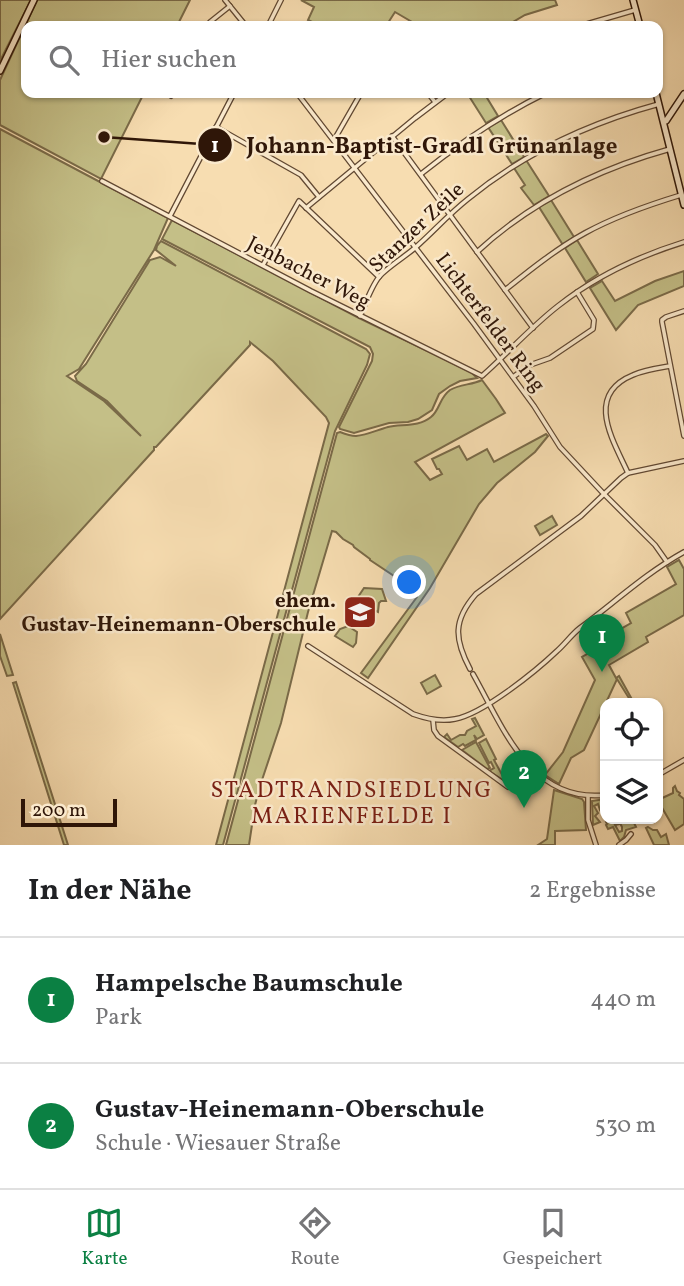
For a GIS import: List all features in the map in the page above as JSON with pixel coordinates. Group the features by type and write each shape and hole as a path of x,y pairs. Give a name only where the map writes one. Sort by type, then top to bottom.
{"main road":[{"path":"24,21 34,0"},
{"path":"633,0 639,21"},
{"path":"0,71 21,27"},
{"path":"664,121 684,94"},
{"path":"657,98 682,184 684,205"}],"street":[{"path":"225,0 242,21"},
{"path":"270,21 281,0"},
{"path":"211,21 230,6"},
{"path":"598,21 636,10"},
{"path":"170,216 231,98"},
{"name":"Lichterfelder Ring","path":"301,98 500,359 560,447 655,545 667,562"},
{"path":"334,140 358,98"},
{"path":"432,98 435,102"},
{"path":"306,208 441,98"},
{"path":"421,174 495,121 537,98"},
{"name":"Stanzer Zeile","path":"360,316 379,277 416,247 450,214 499,176 547,147 610,118 659,104"},
{"path":"216,127 298,173 319,197"},
{"path":"393,136 533,328"},
{"path":"477,252 525,214 576,184 621,164 670,149"},
{"name":"Jenbacher Weg","path":"102,181 360,316 481,375 500,359"},
{"path":"505,290 583,234 630,212 681,195"},
{"path":"263,266 299,201 379,277"},
{"path":"500,359 577,292 633,261 684,242"},
{"path":"513,377 528,366 550,358 593,328 594,320 577,292"},
{"path":"684,311 662,320 684,436"},
{"path":"628,473 608,426 605,413 608,397 614,387 625,378 670,366"},
{"path":"600,795 588,796 556,787 528,764 510,740 463,656 458,635 459,621 468,603 484,587 566,528 628,473 684,461"},
{"path":"308,646 421,717 433,720 460,718 477,711 540,666 614,600 649,573 684,552"},
{"path":"433,720 438,736 508,787 528,764"},
{"path":"663,772 684,760"},
{"path":"588,796 588,820 596,845"},
{"path":"619,845 631,834"}],"shaded area":[{"path":"0,0 31,0 0,61"},
{"path":"37,0 190,0 180,21 27,21"},
{"path":"301,0 555,0 557,5 515,21 410,21 395,12 389,21 310,21 308,20 314,7"},
{"path":"21,35 21,98 142,98 101,179 0,125 0,80"},
{"path":"470,98 487,98 498,116 486,123"},
{"path":"501,120 524,157 512,164 488,127"},
{"path":"0,129 168,218 154,250 79,369 67,376 104,401 141,436 107,401 77,381 75,376 86,364 150,260 160,257 176,266 156,250 161,241 366,349 370,354 335,431 223,845 216,845 329,423 273,361 250,342 0,619"},
{"path":"526,160 549,196 534,205 521,188 525,185 514,168"},
{"path":"551,200 574,237 563,245 539,207"},
{"path":"172,220 359,318 471,372 477,378 450,386 439,394 432,410 418,419 389,423 354,433 340,429 372,361 370,347 162,239"},
{"path":"577,240 598,274 586,282 565,248"},
{"path":"684,271 684,286 638,305 616,330 590,288 602,281 615,301 655,281"},
{"path":"482,380 505,413 415,462 430,480 442,474 432,459 459,446 467,460 487,449 494,462 546,434 548,436 535,452 497,483 479,504 430,588 368,678 361,673 417,597 412,588 332,531 308,612 281,723 260,786 249,845 226,845 337,433 356,436 421,422 434,414 450,390"},
{"path":"552,516 557,525 540,535 535,526"},
{"path":"679,560 684,569 684,615 646,637 648,642 609,665 616,678 619,676 631,698 617,679 608,698 600,698 600,716 584,750 571,758 559,784 545,775 563,752 595,680 582,657 621,635 619,630 631,623 626,613 676,584 667,567"},
{"path":"364,588 382,589 386,601 379,603 378,612 372,609 369,612 358,597"},
{"path":"348,626 357,632 353,647 335,636 340,629"},
{"path":"0,634 13,675 7,676 0,656"},
{"path":"435,675 441,686 427,694 421,683"},
{"path":"16,682 68,845 64,845 13,683"},
{"path":"475,718 484,735 477,739 474,735 476,740 458,747 444,737 447,734 451,740 465,735 476,726 472,719"},
{"path":"486,739 506,782 489,771 494,768 479,743"},
{"path":"476,742 490,768 487,769 462,750"},
{"path":"675,786 684,799 684,824 675,830 663,809 663,798 673,793"},
{"path":"554,790 582,799 586,830 555,831 555,845 538,845 547,839"},
{"path":"600,800 600,810 598,804 594,806 598,813 595,816 600,822 593,825 592,801"},
{"path":"619,824 615,825 619,832 622,831 620,824 634,824 636,827 626,830 620,841 613,827 608,829 606,825"},
{"path":"646,828 657,830 661,837 666,834 669,845 654,845"}],"place":[{"name":"Johann-Baptist-Gradl Grünanlage","path":"104,137"},
{"name":"ehem. Gustav-Heinemann-Oberschule","path":"360,612"},
{"name":"Hampelsche Baumschule","path":"602,672"},
{"name":"Gustav-Heinemann-Oberschule","path":"524,808"}],"district":[{"name":"STADTRANDSIEDLUNG MARIENFELDE I","path":"352,802"}]}
